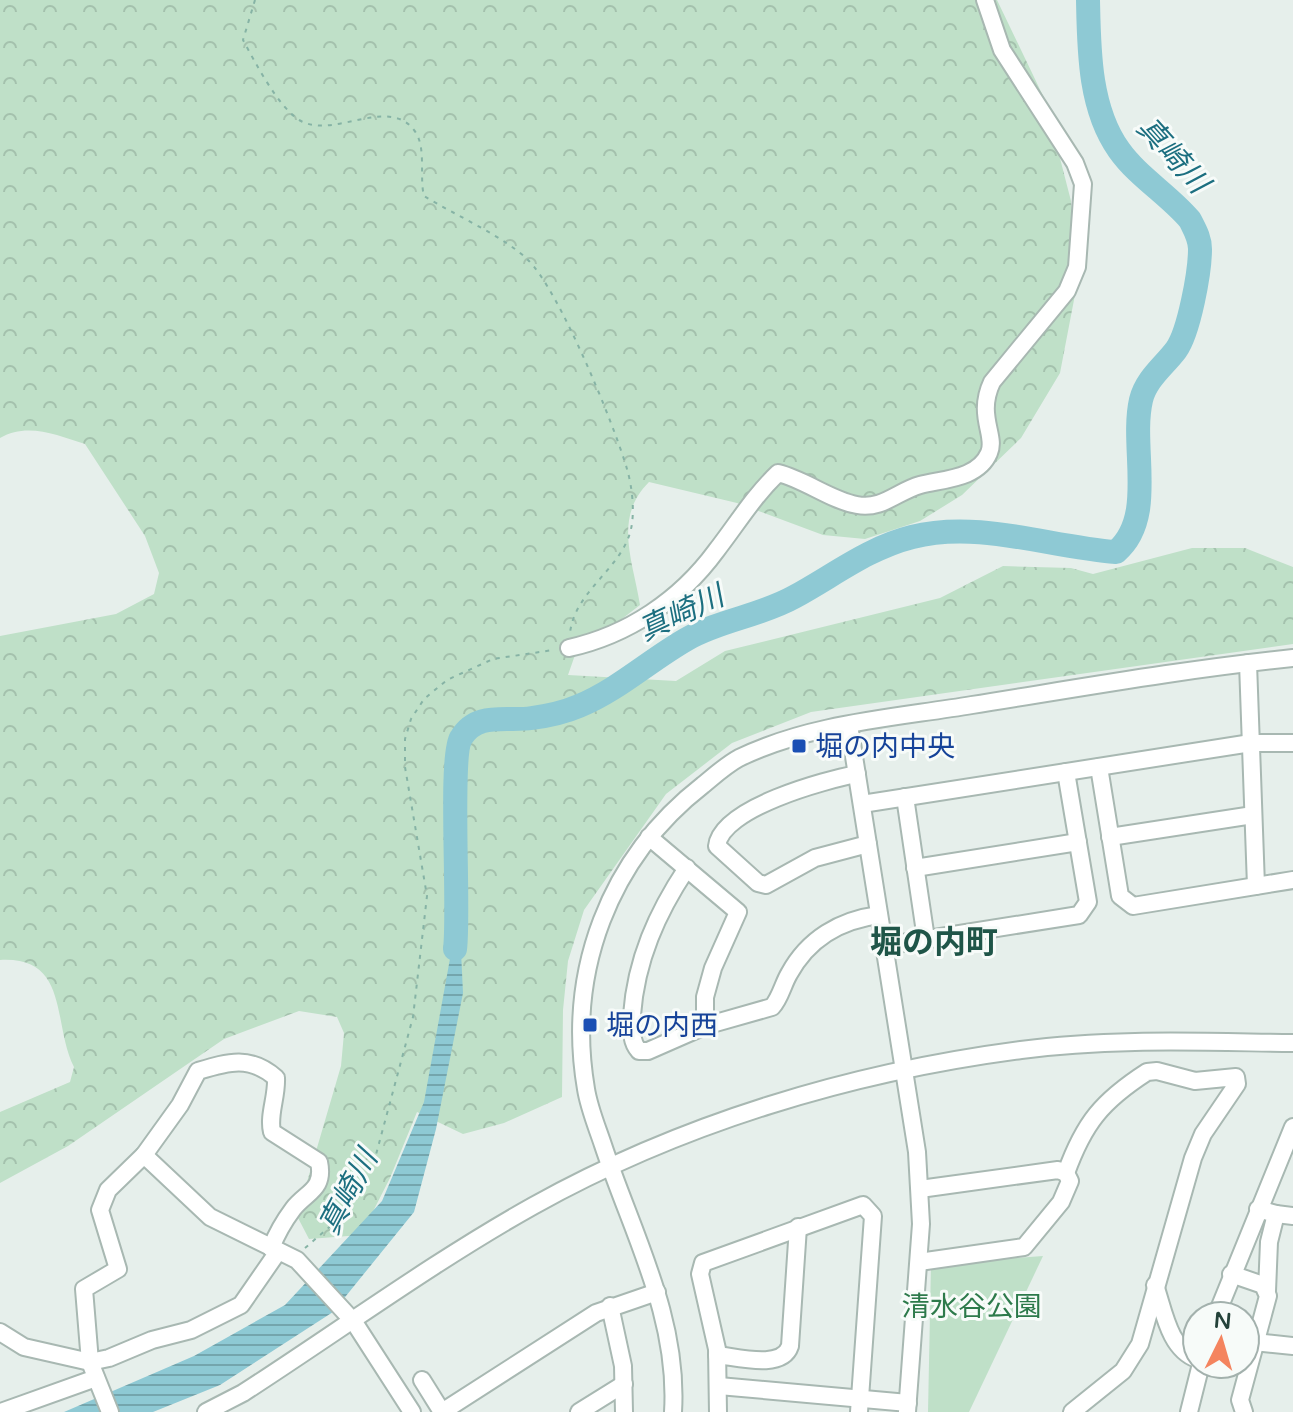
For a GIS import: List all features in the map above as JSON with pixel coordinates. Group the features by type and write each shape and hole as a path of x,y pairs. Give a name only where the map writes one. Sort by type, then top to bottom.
{"street":[{"path":"569,648 603,640 687,587 718,550 743,511 778,473 796,477 847,503 870,506 917,486 957,478 985,462 991,449 983,413 986,395 992,382 1058,306 1067,291 1077,267 1083,198 1075,163 1002,50 985,0"},
{"path":"673,1412 669,1337 657,1292 586,1092 581,1051 582,988 595,934 619,877 649,837 687,798 737,759 806,733 1293,658"},
{"path":"1248,663 1256,886"},
{"path":"719,1386 860,1405 908,1407 919,1262 920,1189 906,1069 849,725"},
{"path":"862,804 1251,743 1293,743"},
{"path":"1099,767 1120,896 1133,906 1293,880"},
{"path":"884,946 1079,915 1088,902 1066,772"},
{"path":"857,774 821,781 773,798 729,827 719,837 717,846 758,883 766,885 815,858 868,844"},
{"path":"905,797 926,939"},
{"path":"1110,837 1253,815"},
{"path":"649,837 738,912 713,968 705,997 705,1026"},
{"path":"915,868 1078,842"},
{"path":"687,868 660,911 642,957 633,1006 633,1044 639,1051 648,1051 705,1026 772,1007 798,958 817,940 842,924 879,915"},
{"path":"206,1412 243,1393 533,1206 611,1167 788,1098 906,1069 1022,1050 1141,1041 1293,1043"},
{"path":"1,1412 96,1377 241,1305 274,1250 296,1204 314,1192 321,1171 319,1162 272,1132 270,1123 277,1094 276,1078 248,1062 234,1060 198,1071 180,1105 144,1155 108,1190 100,1210 118,1269 84,1289 96,1377 110,1412"},
{"path":"1066,1173 1076,1142 1092,1118 1147,1072 1157,1071 1195,1081 1236,1077 1237,1084 1203,1134 1193,1158 1140,1344 1106,1387 1072,1412"},
{"path":"1222,1300 1293,1127"},
{"path":"144,1155 210,1217 297,1260 354,1322 412,1412"},
{"path":"919,1262 1024,1247 1065,1196 1070,1181 1066,1173 1058,1170 920,1189"},
{"path":"718,1412 717,1355 700,1274 703,1263 863,1205 873,1216 860,1405"},
{"path":"1258,1209 1284,1215 1269,1242 1267,1291 1261,1315"},
{"path":"717,1355 777,1360 786,1355 790,1346 798,1227"},
{"path":"1231,1274 1263,1285 1267,1291"},
{"path":"1155,1285 1175,1343 1181,1351"},
{"path":"422,1380 442,1412 610,1306 657,1292"},
{"path":"610,1306 624,1384 624,1412"},
{"path":"0,1332 24,1347 96,1377"},
{"path":"1261,1343 1293,1346"},
{"path":"1189,1412 1197,1380"},
{"path":"1239,1410 1246,1380"},
{"path":"579,1412 624,1384"}],"path":[{"path":"255,0 243,40 291,114 303,122 328,126 376,117 398,118 414,130 420,146 424,196 525,256 550,289 604,409 627,470 632,498 631,530 582,599 571,624 569,648 493,659 470,669 447,680 424,699 411,719 405,739 405,767 427,896 419,985 404,1060 374,1162 353,1199 334,1223 299,1253 274,1250"}],"green space":[{"path":"0,0 997,0 1045,100 1071,201 1078,279 1060,373 1021,438 962,495 920,521 865,539 823,535 737,503 649,482 631,510 628,525 630,556 640,605 575,655 568,675 676,681 725,651 940,598 1003,566 1071,568 1093,574 1192,548 1245,548 1293,567 1293,644 811,712 732,743 666,794 584,910 568,961 563,1010 562,1097 504,1123 463,1134 417,1112 390,1178 361,1235 309,1239 297,1216 341,1066 344,1033 337,1017 299,1011 224,1039 68,1146 0,1183 0,1112 70,1082 74,1067 48,981 38,969 22,962 0,960 0,636 116,614 154,594 159,573 145,536 85,444 31,430 0,438"},
{"name":"清水谷公園","path":"1043,1256 969,1412 928,1412 931,1264"}],"water":[{"path":"459,909 463,993 436,1129 414,1212 333,1312 220,1385 153,1412 64,1412 194,1356 285,1305 382,1201 424,1102"}],"waterway":[{"name":"真崎川","path":"455,949 458,751 461,738 475,724 493,719 544,716 579,706 607,692 673,647 700,633 768,609 866,555 912,537 963,531 1116,552 1128,537 1136,520 1139,501 1138,419 1141,400 1151,379 1181,341 1196,286 1200,245 1190,220 1127,160 1109,134 1093,78 1088,0"}],"place":[{"name":"堀の内中央","path":"799,746"},
{"name":"堀の内西","path":"590,1025"}],"district":[{"name":"堀の内町","path":"934,942"}]}
